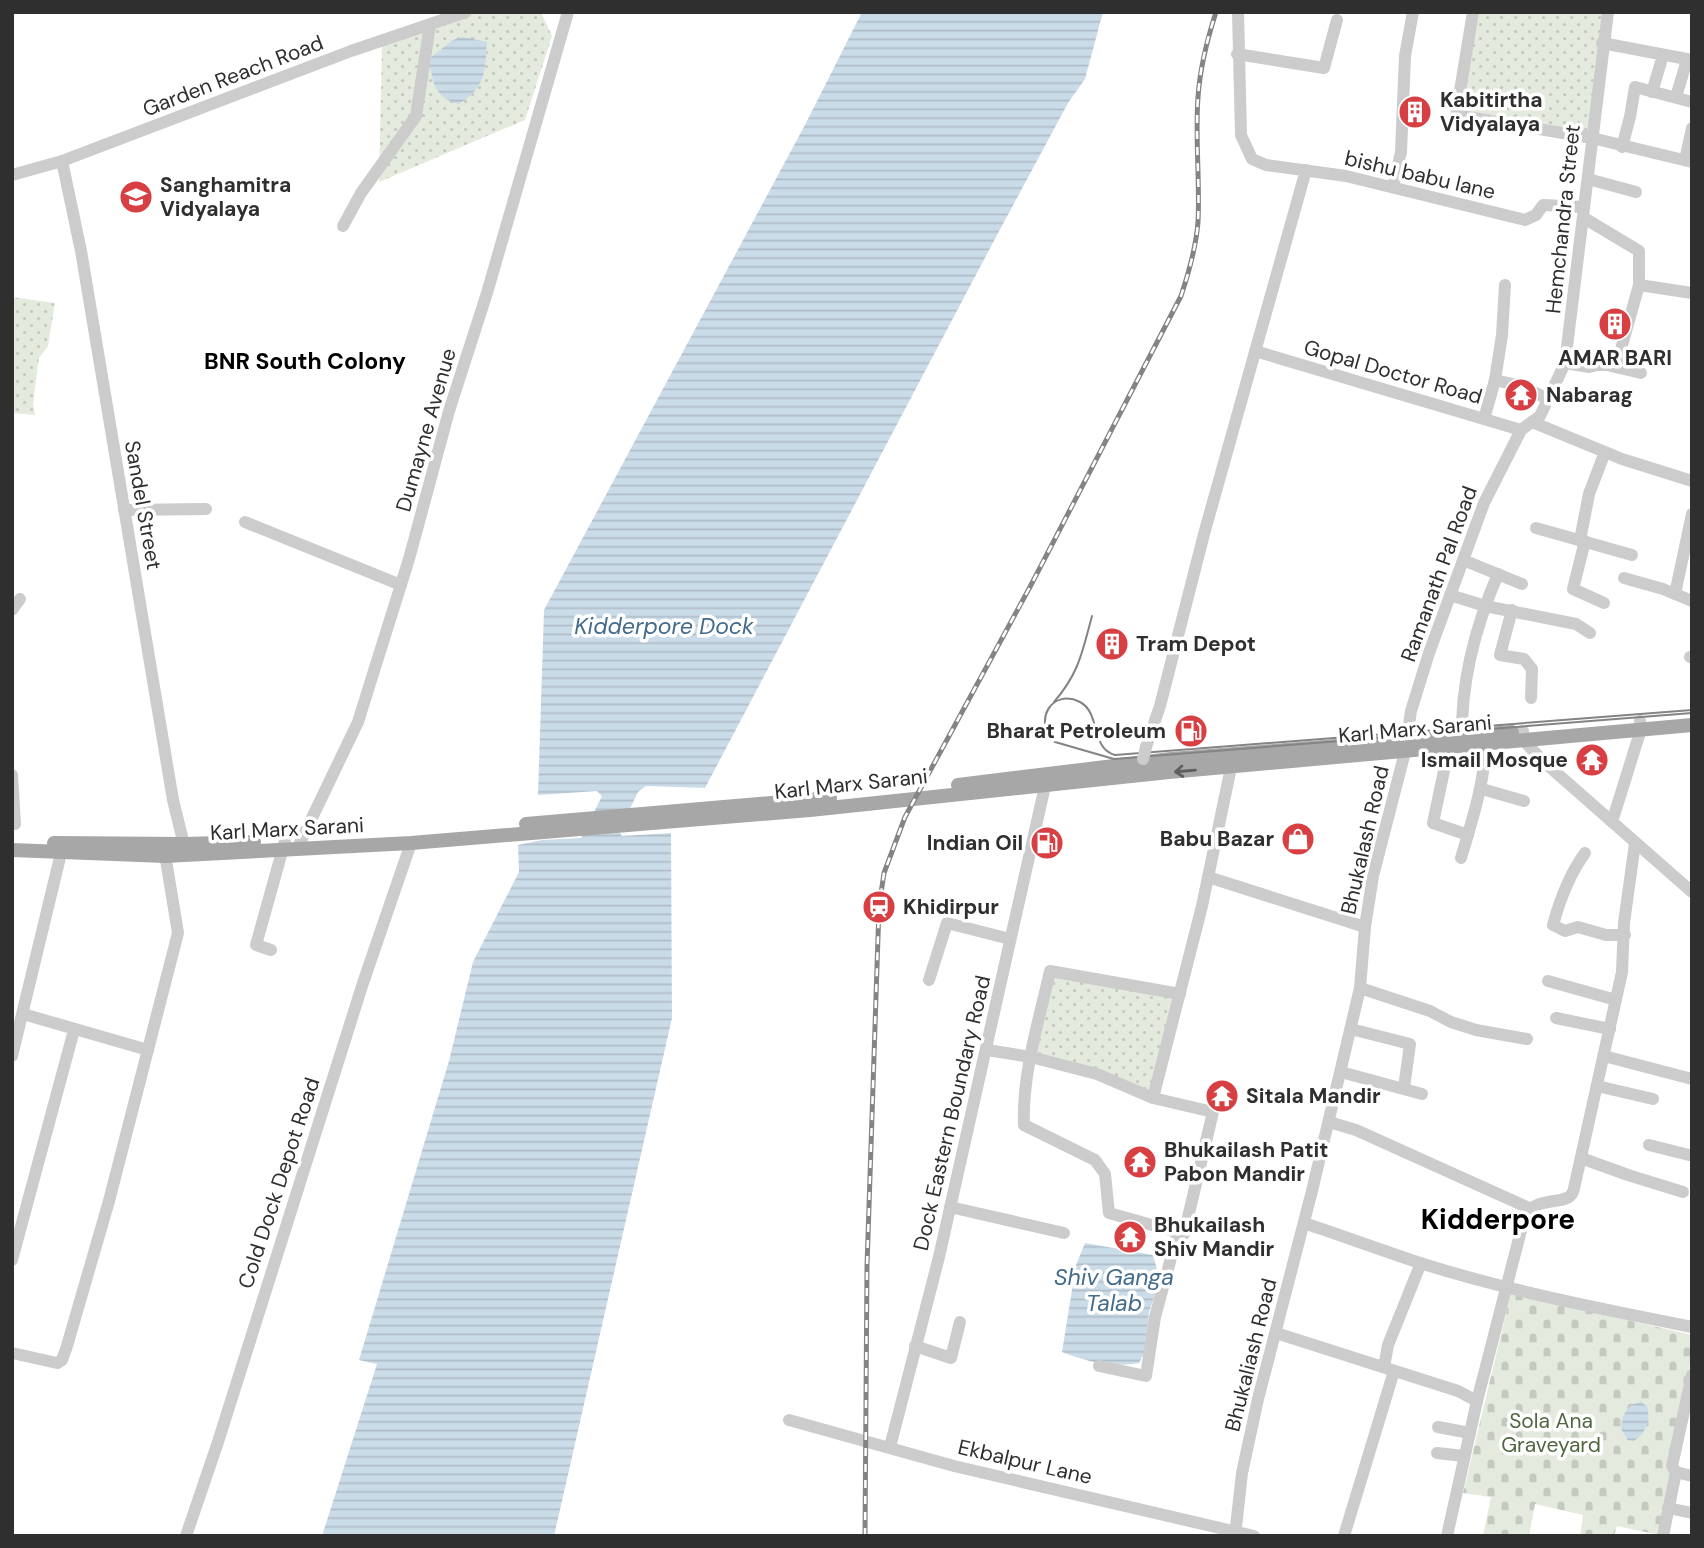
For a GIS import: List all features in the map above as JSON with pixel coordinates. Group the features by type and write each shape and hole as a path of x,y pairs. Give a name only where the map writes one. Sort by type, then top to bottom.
{"main road":[{"path":"1641,725 1692,717"},
{"name":"Karl Marx Sarani","path":"14,846 186,850 411,843 562,826 810,810 1045,786 1143,761 1233,761 1405,746 1486,745 1523,736 1641,725 1692,725"},
{"path":"1405,746 1462,737 1523,736"},
{"path":"644,819 904,791 1143,761"},
{"path":"292,845 413,834 562,826"}],"street":[{"name":"Garden Reach Road","path":"12,175 62,161 351,51 466,12"},
{"name":"Dumayne Avenue","path":"271,950 256,945 292,845 358,722 568,12"},
{"path":"1238,12 1237,54 1324,68 1337,20"},
{"path":"1392,187 1401,152 1405,56 1413,12"},
{"path":"1474,12 1456,115 1592,138 1688,161 1692,128"},
{"name":"Hemchandra Street","path":"1533,421 1541,416 1565,363 1602,43 1608,12"},
{"path":"343,226 361,193 416,116 430,25"},
{"path":"1602,43 1689,60 1676,97"},
{"name":"bishu babu lane","path":"1237,54 1241,135 1252,159 1266,165 1346,176 1525,220 1536,215 1543,205 1584,213"},
{"path":"1652,92 1661,62"},
{"path":"1622,147 1635,87 1692,102"},
{"name":"Sandel Street","path":"62,161 80,251 173,800 186,850"},
{"path":"1143,761 1306,170"},
{"path":"1588,179 1636,192"},
{"path":"1584,213 1639,251 1639,285 1616,368"},
{"path":"1484,419 1495,380 1502,335 1505,285"},
{"path":"1639,285 1692,293"},
{"name":"Gopal Doctor Road","path":"1255,351 1521,430"},
{"path":"1565,363 1589,367 1597,365 1641,373"},
{"path":"1495,380 1521,386 1548,399"},
{"path":"1533,421 1605,452 1692,481"},
{"name":"Ramanath Pal Road","path":"1405,746 1429,653 1484,503 1521,430 1533,421"},
{"path":"1604,603 1573,589 1589,494 1605,452"},
{"path":"124,510 206,509"},
{"path":"1675,594 1692,513"},
{"path":"245,522 401,584"},
{"path":"1536,528 1632,555"},
{"path":"1463,560 1522,584"},
{"path":"1462,737 1472,645 1498,574"},
{"path":"1624,578 1692,601"},
{"path":"1450,595 1485,606 1576,625 1590,633"},
{"path":"1512,610 1500,655 1524,659 1532,669 1531,698"},
{"path":"1612,822 1641,725"},
{"path":"1523,736 1635,844 1692,892"},
{"path":"1461,859 1473,811 1482,789 1486,745"},
{"name":"Bhukalash Road","path":"1352,1025 1360,988 1373,876 1405,746"},
{"path":"1449,747 1433,823 1468,835"},
{"path":"1153,1098 1208,877 1233,761"},
{"path":"12,775 15,824"},
{"name":"Dock Eastern Boundary Road","path":"890,1447 987,1050 1045,786"},
{"path":"1482,789 1524,801"},
{"name":"Cold Dock Depot Road","path":"186,1536 218,1443 363,983 411,843"},
{"path":"1329,1122 1356,1130 1530,1208 1571,1195 1622,972 1635,844"},
{"path":"12,1056 63,848"},
{"path":"12,1353 51,1363 61,1360 109,1201 178,933 164,850"},
{"path":"1585,853 1565,888 1553,925 1565,931 1578,927 1606,935 1625,935"},
{"path":"1208,877 1365,927"},
{"path":"929,980 947,923 1010,939"},
{"path":"987,1050 1031,1057 1097,1074 1153,1098 1213,1112 1184,1234 1109,1213 1105,1174 1095,1160 1024,1125 1023,1107 1031,1057 1050,971 1180,994"},
{"path":"1548,981 1616,1000"},
{"path":"1360,988 1430,1011 1476,1030 1527,1039"},
{"path":"23,1014 148,1051"},
{"path":"1556,1018 1610,1029"},
{"path":"1352,1025 1410,1044 1404,1088"},
{"name":"Bhukaliash Road","path":"1235,1534 1242,1473 1352,1025"},
{"path":"12,1260 74,1030"},
{"path":"1604,1056 1692,1079"},
{"path":"1341,1072 1422,1094"},
{"path":"1597,1086 1653,1099"},
{"path":"1649,1145 1689,1154"},
{"path":"1581,1158 1683,1192"},
{"path":"950,1207 1064,1233"},
{"path":"1447,1536 1477,1401 1523,1222 1530,1208"},
{"path":"1304,1223 1420,1263 1507,1287 1692,1327"},
{"path":"1099,1366 1146,1376 1155,1317 1178,1232"},
{"path":"1344,1536 1389,1369 1388,1345 1420,1263"},
{"path":"915,1346 951,1358 960,1322"},
{"path":"1276,1333 1458,1391 1477,1401"},
{"path":"1663,1536 1675,1472 1672,1466 1692,1375"},
{"name":"Ekbalpur Lane","path":"789,1420 954,1466 1235,1534 1254,1536"},
{"path":"1438,1427 1470,1433"},
{"path":"1437,1453 1464,1456"},
{"path":"1675,1472 1692,1476"},
{"path":"1668,1508 1692,1513"}],"green space":[{"path":"479,12 541,12 552,36 525,120 379,182 382,46"},
{"path":"1478,12 1606,12 1590,132 1462,110"},
{"path":"12,297 55,303 48,346 39,358 33,404 35,415 12,413"},
{"path":"1051,974 1177,996 1150,1092 1034,1054"},
{"name":"Sola Ana Graveyard","path":"1511,1293 1692,1335 1692,1356 1668,1463 1671,1475 1659,1535 1617,1526 1614,1536 1580,1536 1583,1515 1535,1504 1529,1536 1483,1536 1491,1497 1463,1493"}],"water":[{"name":"Kidderpore Dock","path":"862,12 1103,12 1085,79 1068,103 997,235 705,788 646,786 638,792 619,831 622,836 671,833 672,1018 554,1536 322,1536 377,1364 359,1360 449,1061 473,962 519,872 518,845 542,840 581,838 602,796 597,791 538,795 544,610 806,123"},
{"path":"463,37 487,42 486,62 479,85 459,104 444,98 436,87 430,58 453,40"},
{"name":"Shiv Ganga Talab","path":"1085,1243 1153,1255 1160,1280 1149,1312 1145,1351 1139,1363 1100,1363 1062,1352 1076,1265"},
{"path":"1641,1402 1647,1406 1646,1426 1634,1441 1628,1440 1621,1429 1623,1419 1629,1408"}],"tram line":[{"path":"1054,702 1074,672 1092,616"},
{"path":"1692,710 1115,755 1102,745 1091,714 1080,702 1061,699 1054,703 1045,716 1045,725 1055,742 1114,759 1692,713"}],"railway":[{"path":"865,1536 867,1266 879,907 884,873 905,817 1031,585 1181,296 1197,231 1200,75 1216,12"}],"place":[{"name":"Kabitirtha Vidyalaya","path":"1415,112"},
{"name":"Sanghamitra Vidyalaya","path":"136,197"},
{"name":"AMAR BARI","path":"1615,324"},
{"name":"Nabarag","path":"1521,395"},
{"name":"Tram Depot","path":"1112,644"},
{"name":"Bharat Petroleum","path":"1191,731"},
{"name":"Ismail Mosque","path":"1592,760"},
{"name":"Babu Bazar","path":"1298,839"},
{"name":"Indian Oil","path":"1047,843"},
{"name":"Khidirpur","path":"879,907"},
{"name":"Sitala Mandir","path":"1222,1096"},
{"name":"Bhukailash Patit Pabon Mandir","path":"1140,1162"},
{"name":"Bhukailash Shiv Mandir","path":"1130,1237"}],"district":[{"name":"BNR South Colony","path":"305,361"},
{"name":"Kidderpore","path":"1498,1219"}]}
